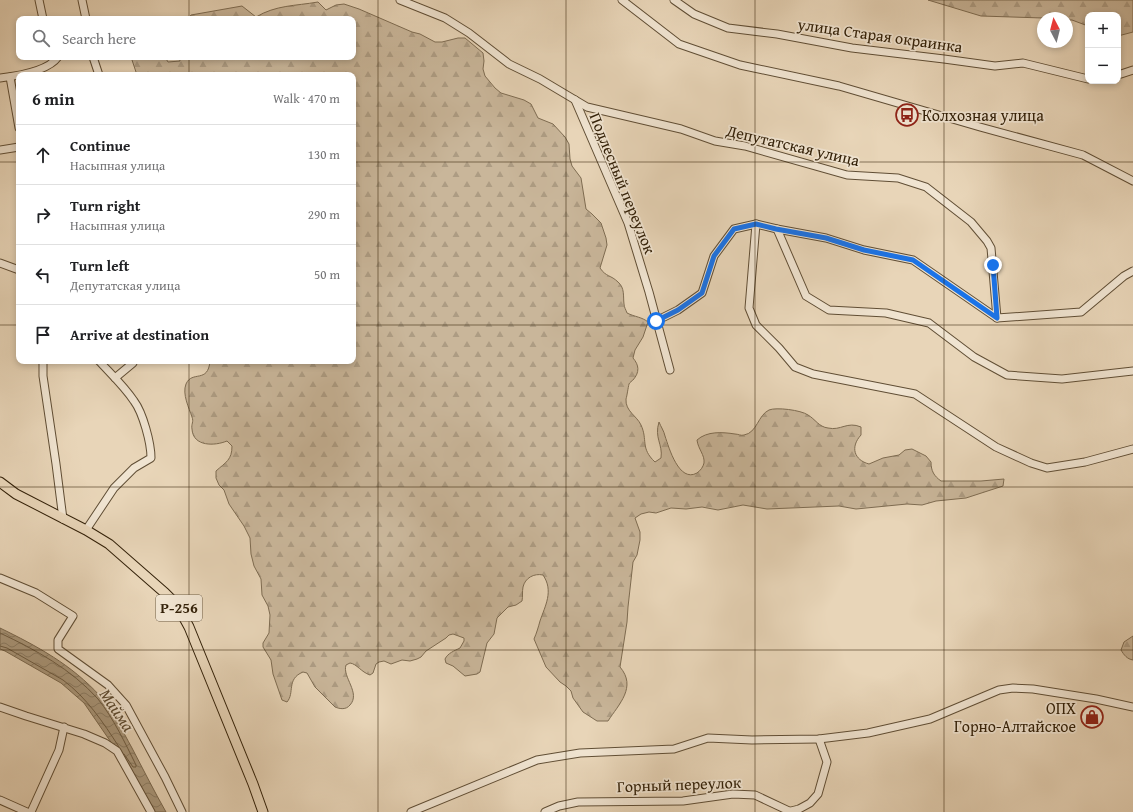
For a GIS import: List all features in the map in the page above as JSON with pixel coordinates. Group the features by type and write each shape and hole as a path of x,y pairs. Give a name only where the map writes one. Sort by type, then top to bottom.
{"main road":[{"name":"Р-256","path":"0,482 16,494 86,530 109,544 177,605 184,617 253,784 263,812"}],"street":[{"path":"39,0 42,16"},
{"path":"82,0 85,16"},
{"name":"Депутатская улица","path":"400,0 445,18 469,33 509,64 540,79 587,107 681,129 716,141 745,146 847,175 898,178 926,187 971,222 991,248 997,318"},
{"path":"622,0 679,44 740,65 839,86 1083,155 1133,181"},
{"name":"улица Старая окраинка","path":"674,0 694,14 728,28 777,34 852,48 995,66 1023,63 1085,78"},
{"path":"29,72 36,70 53,60"},
{"path":"95,60 98,72"},
{"path":"1121,74 1133,70"},
{"path":"0,78 16,75"},
{"path":"10,77 16,111"},
{"name":"Подлесный переулок","path":"575,100 628,224 649,292 670,370"},
{"path":"0,150 16,147"},
{"path":"656,321 678,310 702,293 714,256 734,229 756,224 826,238 864,250 913,260 997,318 1080,312 1124,276 1133,271"},
{"path":"756,224 749,308 756,325 779,348 795,367 813,374 915,394 996,447 1031,463 1047,468 1085,462 1133,450"},
{"path":"776,229 806,296 829,310 886,313 928,323 974,357 1007,375 1062,379 1133,371"},
{"path":"0,264 16,269"},
{"path":"43,364 43,376 63,519"},
{"path":"86,530 114,488 134,468 151,458 151,448 144,422 135,402 101,364"},
{"path":"115,378 132,364"},
{"path":"0,578 36,593 73,616 58,640 58,649 108,685 126,705 182,812"},
{"path":"411,812 537,760 580,753 674,749 708,738 752,740 819,739 868,733 930,719 999,690 1013,688 1033,689 1096,699 1133,707"},
{"path":"0,707 64,727 105,743 117,751 151,812"},
{"path":"31,812 58,750 64,727"},
{"path":"788,812 799,809 810,803 818,794 827,762 819,739"},
{"name":"Горный переулок","path":"545,812 559,806 578,802 683,801 733,794 755,795 788,812"},
{"path":"0,800 28,812"}],"green space":[{"path":"928,0 1133,0 1133,32 1121,35 1121,12 1085,12 1085,25 1073,20 1073,12 1037,12 1037,18 981,16"},
{"path":"318,2 326,10 336,5 344,4 420,34 435,42 465,38 483,53 483,69 485,76 495,88 501,93 524,100 531,104 538,118 553,124 565,137 569,144 572,166 581,178 586,209 601,223 606,238 607,245 600,268 622,287 624,305 627,313 648,322 643,337 635,350 633,358 637,363 638,371 629,384 626,403 629,410 641,425 647,452 655,462 661,458 661,449 657,432 659,422 676,463 685,473 691,475 697,473 702,468 704,463 697,440 701,437 715,433 748,434 755,428 765,412 772,409 783,409 805,413 820,425 833,429 848,425 856,425 861,427 861,435 856,444 855,452 860,459 869,464 883,458 899,455 905,450 912,449 926,456 931,462 933,473 941,481 981,481 1004,479 1003,486 966,498 936,501 922,505 907,504 856,509 839,506 767,509 743,505 718,510 702,507 686,509 671,508 656,513 649,512 641,514 635,518 640,532 640,540 637,555 633,562 627,622 620,667 625,674 627,688 621,702 608,721 597,721 583,712 573,698 571,691 546,667 534,639 548,598 548,587 543,575 530,577 523,587 522,601 516,605 508,607 497,618 494,634 487,643 480,672 477,674 465,676 453,666 446,663 446,657 451,652 460,648 464,641 464,638 453,634 449,635 417,659 410,661 402,660 391,664 384,661 379,662 376,664 373,673 370,675 350,663 346,665 346,675 353,690 353,700 347,708 341,709 335,707 315,687 307,673 303,672 294,678 287,702 282,700 273,674 271,660 263,647 263,643 269,633 270,615 268,606 262,595 261,579 254,566 251,554 250,538 244,526 229,504 224,490 219,485 216,478 216,471 230,458 232,446 227,441 217,444 205,444 196,439 193,435 193,419 186,401 185,388 189,380 203,375 209,368 210,364 356,364 356,72 136,72 132,60 167,60 168,62 180,60 356,60 356,16 258,16 271,10 286,6"},
{"path":"242,6 255,16 190,16 191,15"},
{"path":"1133,636 1133,660 1129,659 1121,650 1124,642"}],"water":[{"path":"0,628 53,657 78,675 100,696 117,721 166,812 154,812 117,751 84,703 61,683 0,649"}],"place":[{"name":"Колхозная улица","path":"907,115"},
{"name":"ОПХ Горно-Алтайское","path":"1092,717"}],"route":[{"path":"656,321 678,310 702,293 714,256 734,229 756,224 826,238 864,250 913,260 997,318 993,265"}],"water label":[{"name":"Майма","path":"117,710"}]}
